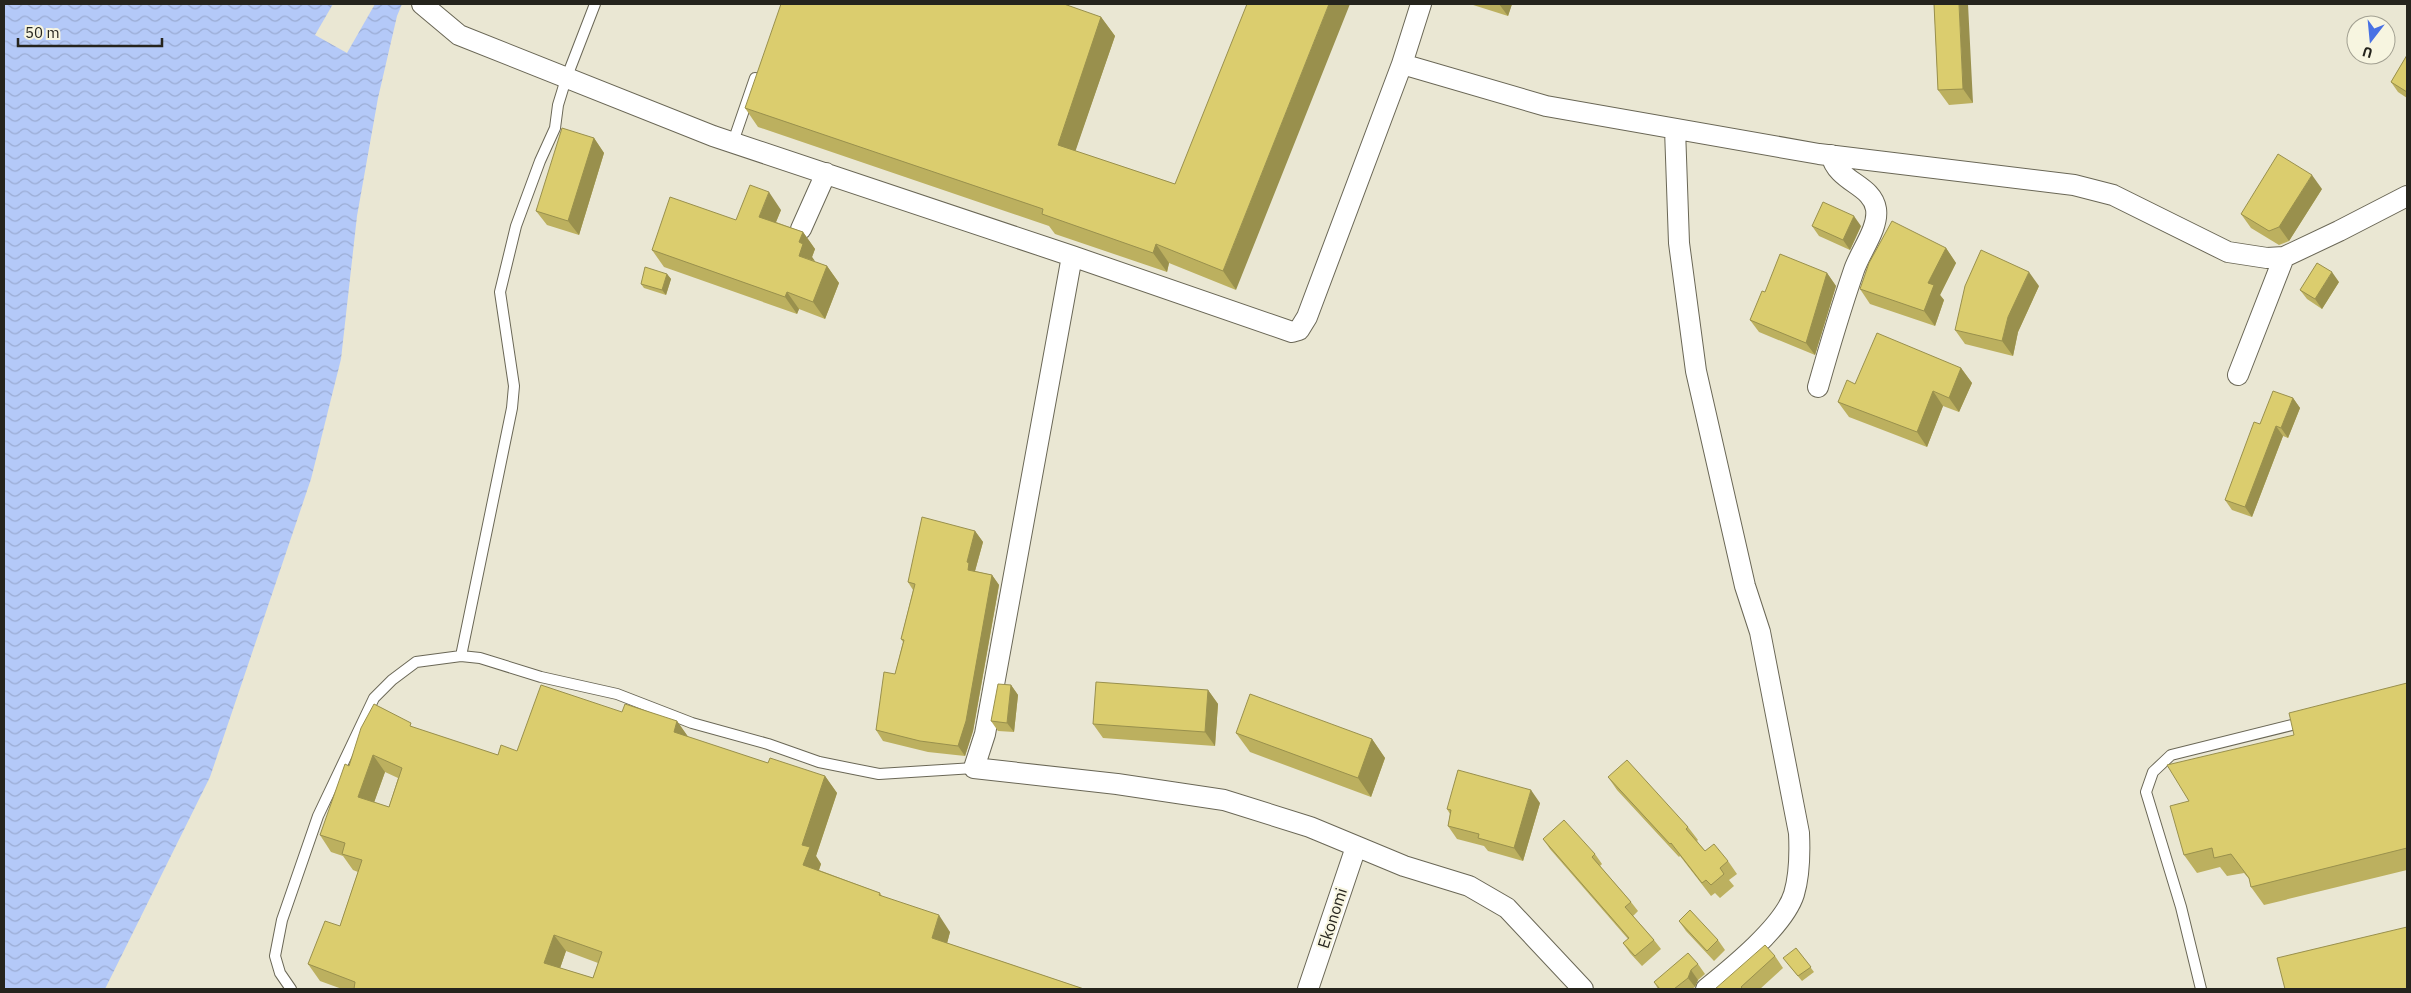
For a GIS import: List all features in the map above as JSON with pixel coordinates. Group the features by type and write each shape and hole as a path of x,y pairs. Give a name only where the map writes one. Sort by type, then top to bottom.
{"street":[{"path":"422,4 459,35 566,79 733,142 1292,332 1299,330 1307,316 1402,64 1420,4"},
{"path":"1402,64 1546,106 1831,155 2074,185 2113,195 2228,252 2267,258 2284,257 2340,231 2407,196"},
{"path":"1675,129 1680,243 1696,372 1745,586 1760,632 1799,833 1800,866 1794,896 1754,949 1706,989"},
{"path":"1818,387 1855,268 1873,226 1876,210 1871,197 1839,172 1833,164 1831,155"},
{"path":"801,229 826,174"},
{"path":"1072,256 985,734 974,768 1117,784 1224,800 1310,827 1404,866 1469,886 1507,908 1583,989"},
{"path":"2238,375 2284,257"},
{"name":"Ekonomi","path":"1308,989 1356,847"}],"lane":[{"path":"461,656 512,408 514,386 500,292 516,226 540,161 555,128 558,105 566,79 594,4"},
{"path":"733,142 759,68"},
{"path":"291,989 280,973 275,956 282,920 318,816 374,698 392,680 416,662 461,656 480,658 541,677 618,694 692,722 768,744 819,762 879,774 974,768"},
{"path":"2202,989 2181,907 2146,792 2153,772 2170,755 2313,720"}],"water":[{"path":"4,4 402,4 397,16 378,98 357,216 341,359 311,479 210,777 105,989 4,989"}],"pier":[{"path":"333,4 375,4 347,53 315,35"}],"building":[{"path":"781,4 1064,4 1101,17 1058,145 1175,184 1247,4 1329,4 1223,271 1156,244 1153,253 1042,214 1043,209 745,108"},
{"path":"1934,4 1959,4 1963,89 1938,90"},
{"path":"2407,55 2407,92 2391,82"},
{"path":"562,128 594,138 568,221 536,211"},
{"path":"2278,154 2312,175 2279,227 2269,231 2241,214"},
{"path":"750,185 769,192 759,217 803,232 799,242 803,244 799,256 827,266 813,302 787,292 785,297 652,250 670,197 736,220"},
{"path":"1823,202 1854,216 1843,240 1812,226"},
{"path":"1892,221 1946,248 1928,283 1934,285 1924,311 1860,289 1869,263"},
{"path":"1981,250 2029,272 2008,317 2002,341 1955,330 1965,286"},
{"path":"1780,254 1827,273 1806,343 1750,320 1762,291 1765,292"},
{"path":"2317,263 2332,272 2315,299 2300,290"},
{"path":"645,267 667,274 662,290 641,284"},
{"path":"1877,333 1961,368 1949,398 1933,391 1917,432 1838,402 1847,380 1855,384"},
{"path":"2273,391 2293,398 2281,428 2276,426 2245,507 2225,500 2254,422 2260,424"},
{"path":"922,517 975,531 967,562 969,563 968,570 992,575 966,721 958,746 920,741 876,730 884,672 895,674 904,640 901,639 915,584 908,582"},
{"path":"1096,682 1208,690 1205,732 1093,724"},
{"path":"2407,683 2407,848 2251,887 2249,878 2231,854 2214,858 2212,848 2184,855 2170,806 2189,801 2167,765 2294,735 2289,713"},
{"path":"998,684 1011,685 1007,723 991,721"},
{"path":"541,685 622,712 625,704 677,721 674,732 768,763 770,758 825,776 802,845 810,847 803,865 880,893 879,895 939,915 932,938 1084,989 354,989 355,982 308,964 325,921 340,926 362,860 342,854 345,843 320,835 345,764 349,766 361,728 374,704 411,723 410,726 498,755 501,745 517,751","holes":["373,755 402,768 389,807 358,797","554,935 602,952 593,978 544,963"]},
{"path":"1250,694 1372,739 1358,778 1236,733"},
{"path":"1627,760 1688,827 1686,829 1705,851 1714,844 1728,861 1720,868 1724,874 1711,885 1706,880 1702,883 1671,843 1608,777"},
{"path":"1458,770 1531,790 1514,848 1478,838 1479,834 1448,826 1451,810 1447,809"},
{"path":"1564,820 1595,854 1592,857 1631,902 1625,907 1654,940 1635,956 1623,943 1629,938 1543,839"},
{"path":"1690,910 1718,940 1707,951 1679,921"},
{"path":"2407,927 2407,989 2285,989 2277,958"},
{"path":"1765,945 1775,956 1741,987 1743,989 1715,989"},
{"path":"1796,948 1811,967 1798,976 1783,958"},
{"path":"1688,953 1698,964 1691,970 1688,978 1674,989 1660,989 1654,982"}]}
